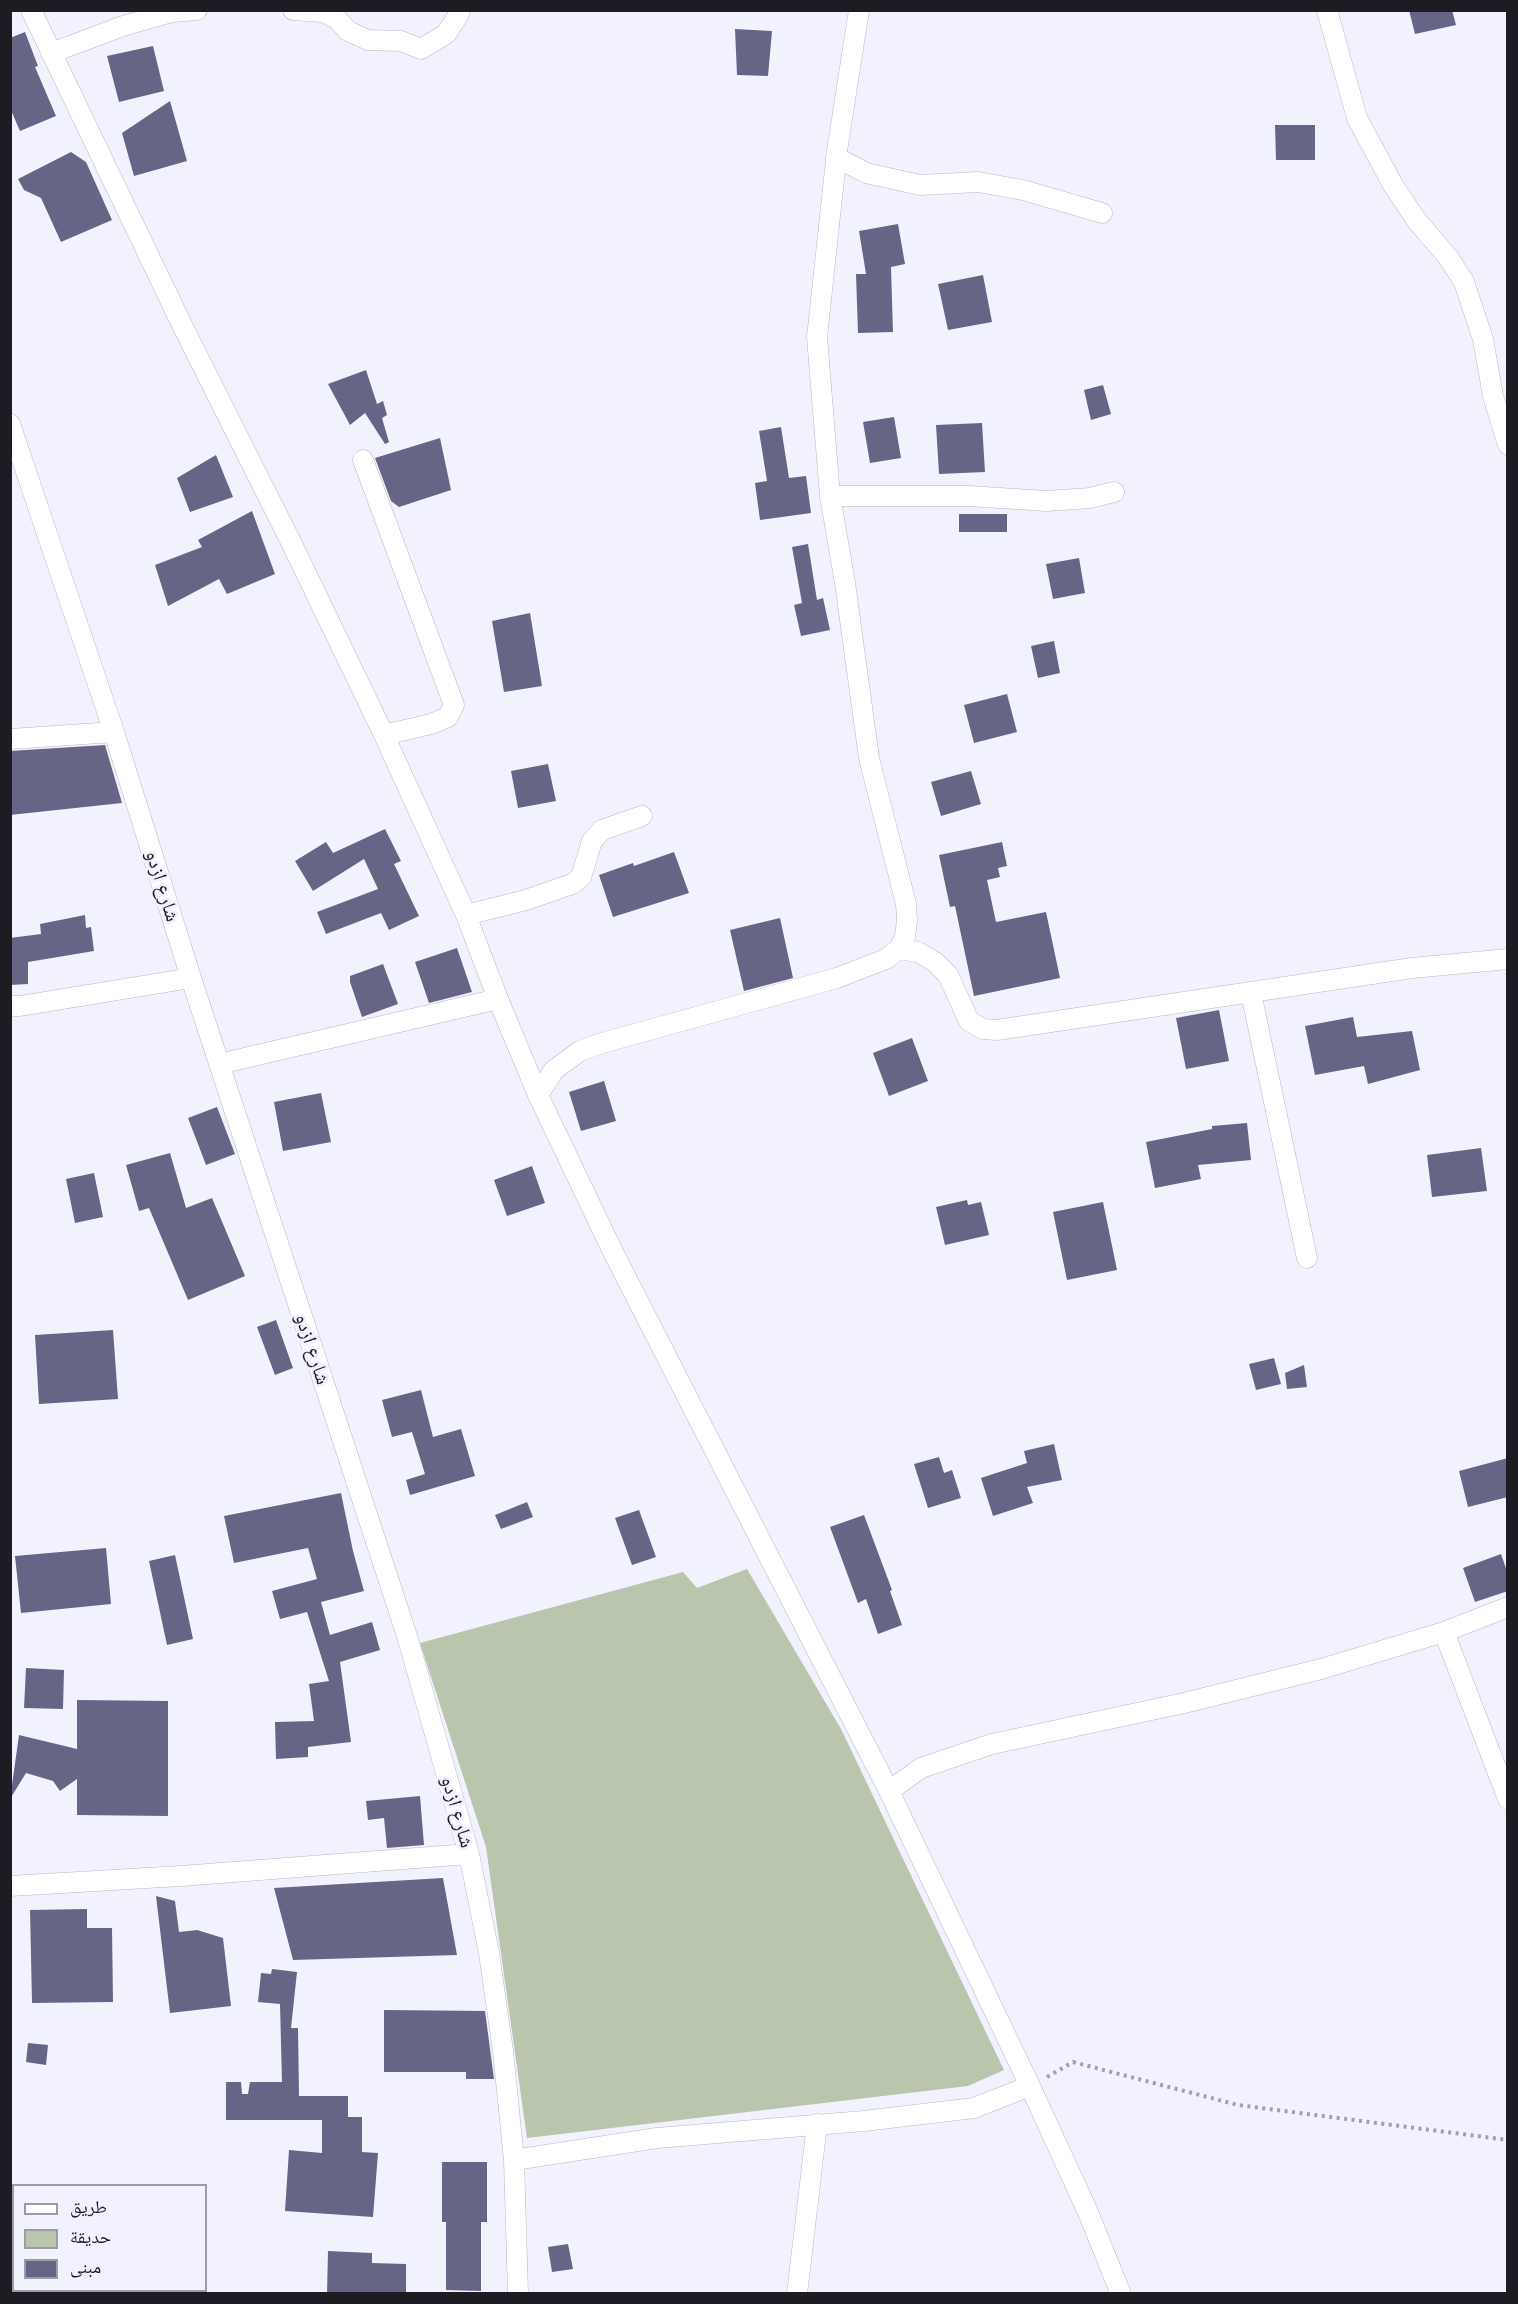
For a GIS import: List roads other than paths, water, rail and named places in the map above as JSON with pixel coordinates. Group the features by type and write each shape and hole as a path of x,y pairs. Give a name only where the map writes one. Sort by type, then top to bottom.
{"street":[{"path":"31,10 183,327 296,552 384,735 466,915 538,1095 675,1376 889,1791 1030,2086 1121,2294"},
{"path":"51,53 123,26 172,12 197,10"},
{"path":"293,10 323,12 337,19 348,31 368,40 401,41 421,49 446,34 459,14"},
{"path":"538,1095 554,1070 580,1051 837,978 886,959 899,949 905,937 908,920 906,904 869,759 845,583 830,496 817,337 836,157 859,10"},
{"path":"1327,10 1356,118 1399,194 1417,221 1448,257 1464,282 1483,339 1492,396 1508,445"},
{"path":"836,157 866,173 920,185 978,182 1023,190 1102,213"},
{"name":"شارع ازدو","path":"10,424 114,732 191,978 407,1636 469,1854 495,1996 514,2160 518,2294"},
{"path":"363,460 454,705 448,717 432,724 384,735"},
{"path":"830,496 969,496 1046,501 1090,498 1114,492"},
{"path":"10,739 114,732"},
{"path":"466,915 526,900 572,884 581,877 592,841 602,830 642,816"},
{"path":"899,949 918,952 935,962 948,975 969,1021 983,1029 997,1030 1412,969 1508,959"},
{"path":"10,1005 20,1006 191,978"},
{"path":"1251,993 1307,1258"},
{"path":"219,1064 498,999"},
{"path":"889,1791 921,1768 992,1744 1184,1703 1287,1678 1444,1632 1508,1607"},
{"path":"1444,1632 1508,1799"},
{"path":"10,1886 181,1876 469,1854"},
{"path":"514,2160 657,2138 974,2108 1030,2086"},
{"path":"797,2294 817,2124"}]}
